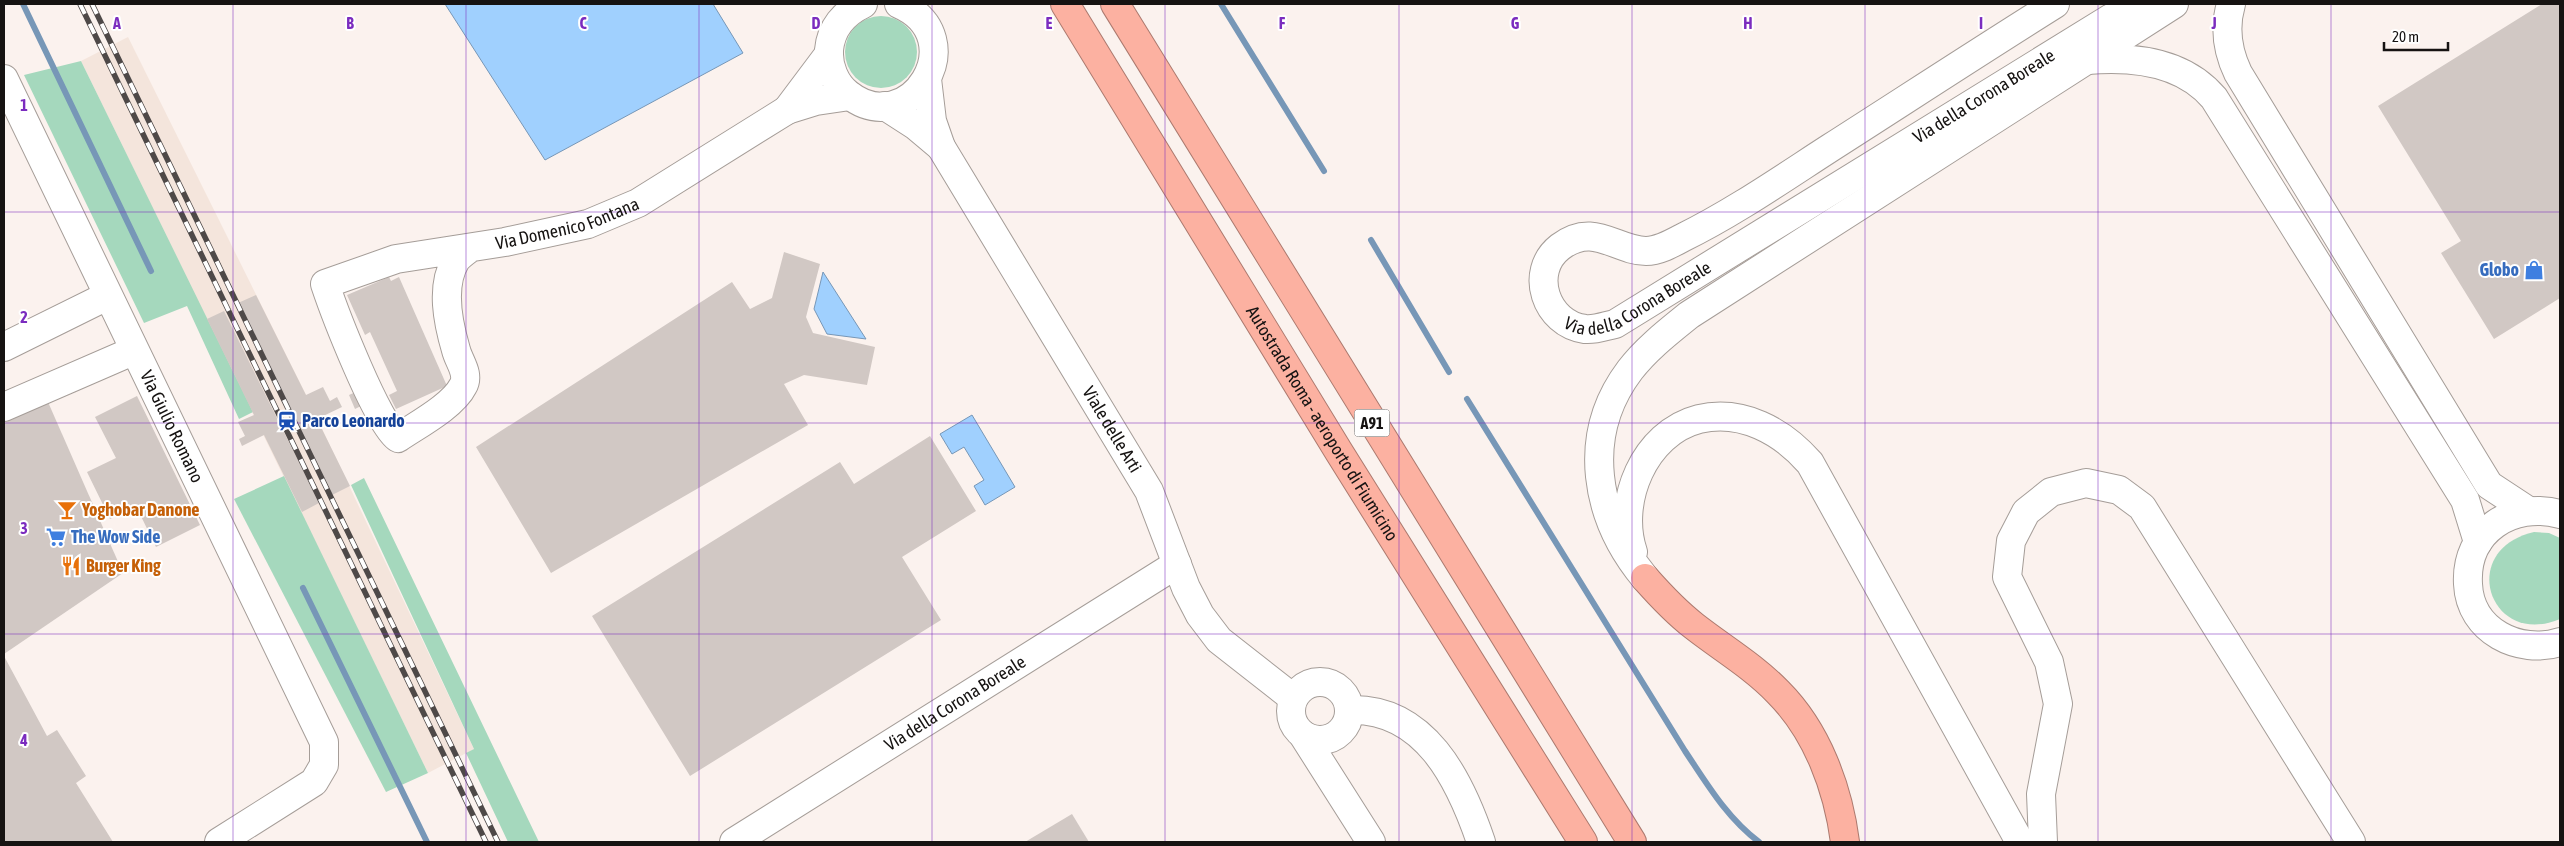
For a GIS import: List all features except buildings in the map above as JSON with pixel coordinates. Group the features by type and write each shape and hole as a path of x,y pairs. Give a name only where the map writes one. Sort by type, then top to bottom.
{"highway":[{"name":"Autostrada Roma - aeroporto di Fiumicino","path":"1065,4 1334,444 1583,842"},
{"name":"A91","path":"1115,4 1632,842"},
{"path":"1645,578 1693,625 1768,682 1795,713 1821,757 1831,780 1845,842"}],"street":[{"path":"831,4 831,44 834,76 850,96 863,103 885,106 907,99 921,88 927,79 934,54 931,35 922,19 899,4"},
{"name":"Via Domenico Fontana","path":"788,110 831,44 846,15 863,4"},
{"name":"Via della Corona Boreale","path":"2055,4 1759,194 1682,238 1657,249 1645,251 1633,249 1600,237 1577,238 1568,242 1552,256 1544,272 1543,287 1549,306 1555,314 1574,326 1597,329 1615,324 2111,18 2142,4"},
{"name":"Via della Corona Boreale","path":"1645,578 1631,561 1609,521 1603,499 1600,469 1602,432 1608,411 1621,384 1643,354 1688,315 2174,4"},
{"path":"2231,4 2227,21 2227,42 2238,73 2490,485 2527,510"},
{"path":"2086,60 2126,58 2173,68 2204,86 2214,98 2465,500 2478,542"},
{"name":"Via Giulio Romano","path":"4,79 133,351 325,747 322,772 314,782 219,842"},
{"name":"Viale delle Arti","path":"927,79 932,121 940,147 1141,476 1159,514 1192,601 1219,640 1293,698"},
{"name":"Via Domenico Fontana","path":"446,308 456,351 466,374 465,384 447,404 398,438 390,434 378,411 336,316 325,284 396,258 470,248 588,224 638,203 788,110 816,101 850,96"},
{"name":"Viale delle Arti","path":"885,106 916,126 940,147"},
{"path":"446,308 450,279 456,260 470,248"},
{"path":"396,258 421,265 433,274 439,284 446,308"},
{"path":"4,347 107,296"},
{"path":"4,407 133,351"},
{"path":"1645,578 1637,564 1628,533 1629,501 1639,470 1658,445 1683,426 1698,419 1712,418 1742,419 1756,423 1786,439 1810,463 2020,842"},
{"path":"2043,842 2041,794 2058,704 2050,662 2007,578 2011,541 2026,512 2051,492 2086,483 2119,490 2142,507 2351,842"},
{"path":"2556,648 2525,646 2504,639 2486,626 2474,607 2468,585 2469,562 2478,542 2491,527 2502,520 2527,510 2545,510 2560,514"},
{"name":"Via della Corona Boreale","path":"734,842 1177,564"},
{"path":"1303,736 1321,740 1338,734 1344,728 1349,710 1343,692 1326,682 1317,681 1307,684 1293,698 1290,715 1297,730 1303,736 1371,842"},
{"path":"1349,710 1380,712 1404,722 1418,733 1436,752 1452,775 1467,804 1481,842"}],"shaded area":[{"path":"128,37 306,395 474,749 428,773 81,61"}],"green space":[{"path":"881,16 901,22 911,32 917,52 911,72 901,82 881,88 861,82 851,72 845,52 851,32 861,22"},
{"path":"81,61 253,412 239,419 187,306 144,323 24,75"},
{"path":"284,476 428,773 386,792 234,499"},
{"path":"364,478 539,842 508,842 466,753 474,749 351,485"},
{"path":"2534,532 2549,533 2560,538 2560,619 2536,625 2515,621 2500,609 2492,594 2489,575 2495,557 2510,542"}],"water":[{"path":"445,4 713,4 743,53 545,160"},
{"path":"823,272 866,339 827,334 814,309"},
{"path":"972,415 1015,487 985,505 974,486 984,480 964,447 952,454 940,434"}],"waterway":[{"path":"23,4 151,271"},
{"path":"1221,4 1324,171"},
{"path":"1371,240 1449,372"},
{"path":"1467,399 1685,751 1727,811 1759,842"},
{"path":"303,588 427,842"}],"railway":[{"path":"80,4 486,842"},
{"path":"92,4 498,842"}],"place":[{"name":"Globo","path":"2534,270"},
{"name":"Parco Leonardo","path":"287,421"},
{"name":"Yoghobar Danone","path":"67,510"},
{"name":"The Wow Side","path":"56,537"},
{"name":"Burger King","path":"71,566"}]}
